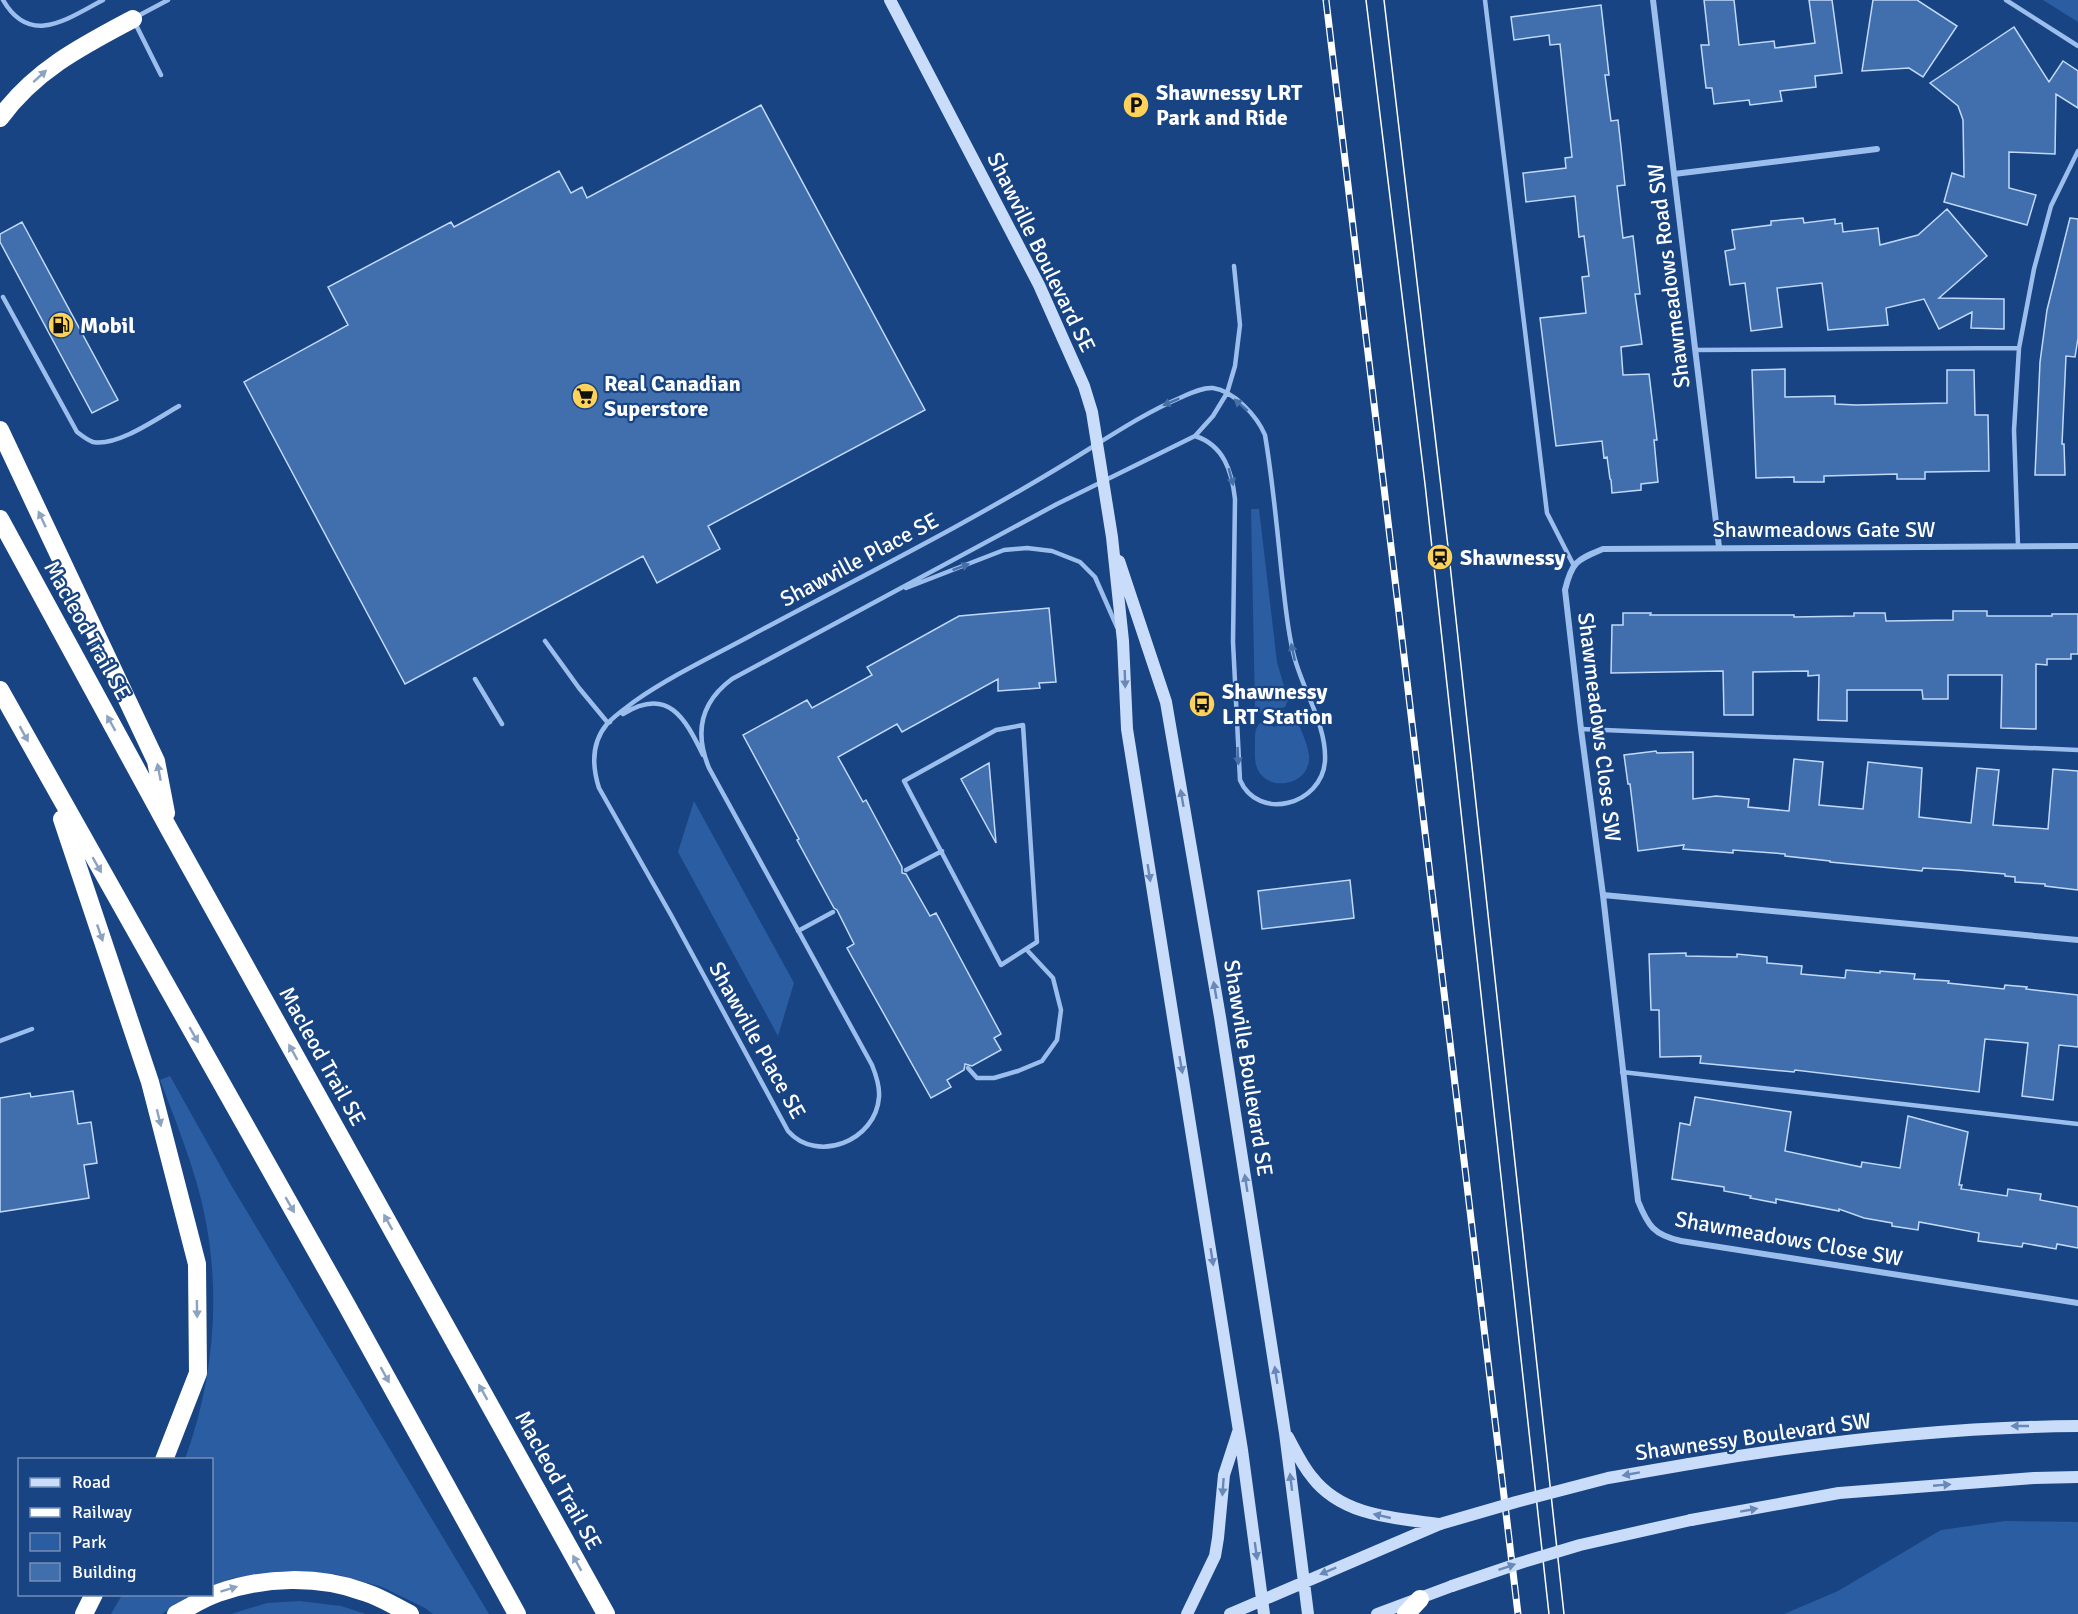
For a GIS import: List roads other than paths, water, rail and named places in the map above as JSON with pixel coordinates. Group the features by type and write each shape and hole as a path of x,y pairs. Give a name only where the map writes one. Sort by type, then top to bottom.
{"highway":[{"path":"0,118 24,91 53,65 68,54 133,19"},
{"path":"0,430 156,761 170,829"},
{"name":"Macleod Trail SE","path":"0,519 606,1614"},
{"path":"0,690 518,1614"},
{"path":"48,778 150,1082 196,1264 198,1372 165,1458"},
{"path":"176,1614 224,1591 240,1586 286,1580 312,1580 363,1591 410,1614"},
{"path":"84,1614 93,1596"},
{"path":"1406,1614 1420,1599"}],"street":[{"name":"Shawville Boulevard SE","path":"890,0 1039,285 1084,386 1092,412 1112,537 1123,641 1127,729 1238,1430 1264,1614"},
{"name":"Shawmeadows Road SW","path":"1653,0 1719,547"},
{"path":"1674,174 1877,149"},
{"name":"Shawville Boulevard SE","path":"1112,537 1166,702 1222,1028 1285,1433 1308,1614"},
{"name":"Shawmeadows Gate SW","path":"1573,564 1603,549 2078,546"},
{"name":"Shawmeadows Close SW","path":"1573,564 1565,590 1604,895 1638,1201 1649,1226 1664,1237 2078,1304"},
{"path":"1604,895 2078,940"},
{"name":"Shawnessy Boulevard SW","path":"1230,1614 1440,1524 1608,1478 1808,1446 2007,1426 2078,1426"},
{"path":"1187,1614 1215,1556 1224,1475 1238,1430"},
{"path":"1285,1433 1312,1477 1335,1500 1349,1507 1386,1517 1440,1524"},
{"path":"1377,1614 1452,1586 1580,1545 1691,1520 1839,1493 2034,1478 2078,1477"}],"lane":[{"path":"3,0 10,12 22,22 34,26 49,26 70,18 103,0"},
{"path":"161,75 133,19 168,0"},
{"path":"1485,0 1548,513 1573,564"},
{"path":"2006,0 2078,45"},
{"path":"2018,546 2014,430 2019,348 2034,269 2051,206 2078,151"},
{"path":"1227,393 1246,408 1261,426 1265,435 1290,635 1298,673 1317,721 1325,752 1324,770 1318,784 1306,795 1289,803 1271,804 1254,798 1247,793 1240,780 1233,642 1234,484 1221,453 1204,439 1195,436 1213,416 1227,393 1235,366 1240,339 1234,266"},
{"path":"3,297 76,432 90,441 106,443 179,406"},
{"path":"1695,350 2019,348"},
{"name":"Shawville Place SE","path":"1195,436 1102,481 732,679 719,688 706,710 701,730 705,758 709,768 878,1079 879,1102 870,1121 853,1138 831,1147 808,1146 795,1139 788,1131 599,788 594,772 595,749 602,732 608,723 644,695 671,678 999,503 1142,415 1196,392 1212,388 1227,393"},
{"path":"887,596 1004,550 1027,548 1052,551 1080,562 1095,577 1123,641"},
{"path":"545,641 608,723 643,705 663,705 675,711 685,721 709,768"},
{"path":"475,679 502,724"},
{"path":"1023,725 1037,942 1001,965 942,851 904,781 996,730 1023,725"},
{"path":"1581,729 2078,750"},
{"path":"906,870 942,851"},
{"path":"798,931 833,912"},
{"path":"968,1068 977,1078 994,1078 1018,1071 1042,1061 1057,1040 1062,1010 1053,978 1026,949"},
{"path":"0,1041 32,1029"},
{"path":"1622,1071 2078,1124"}],"tram line":[{"path":"1366,0 1425,484 1549,1614"},
{"path":"1384,0 1449,555 1564,1614"}],"railway":[{"path":"1326,0 1518,1614"}],"place":[{"name":"Shawnessy LRT Park and Ride","path":"1136,105"},
{"name":"Mobil","path":"61,325"},
{"name":"Real Canadian Superstore","path":"585,396"},
{"name":"Shawnessy","path":"1440,557"},
{"name":"Shawnessy LRT Station","path":"1202,704"}]}
